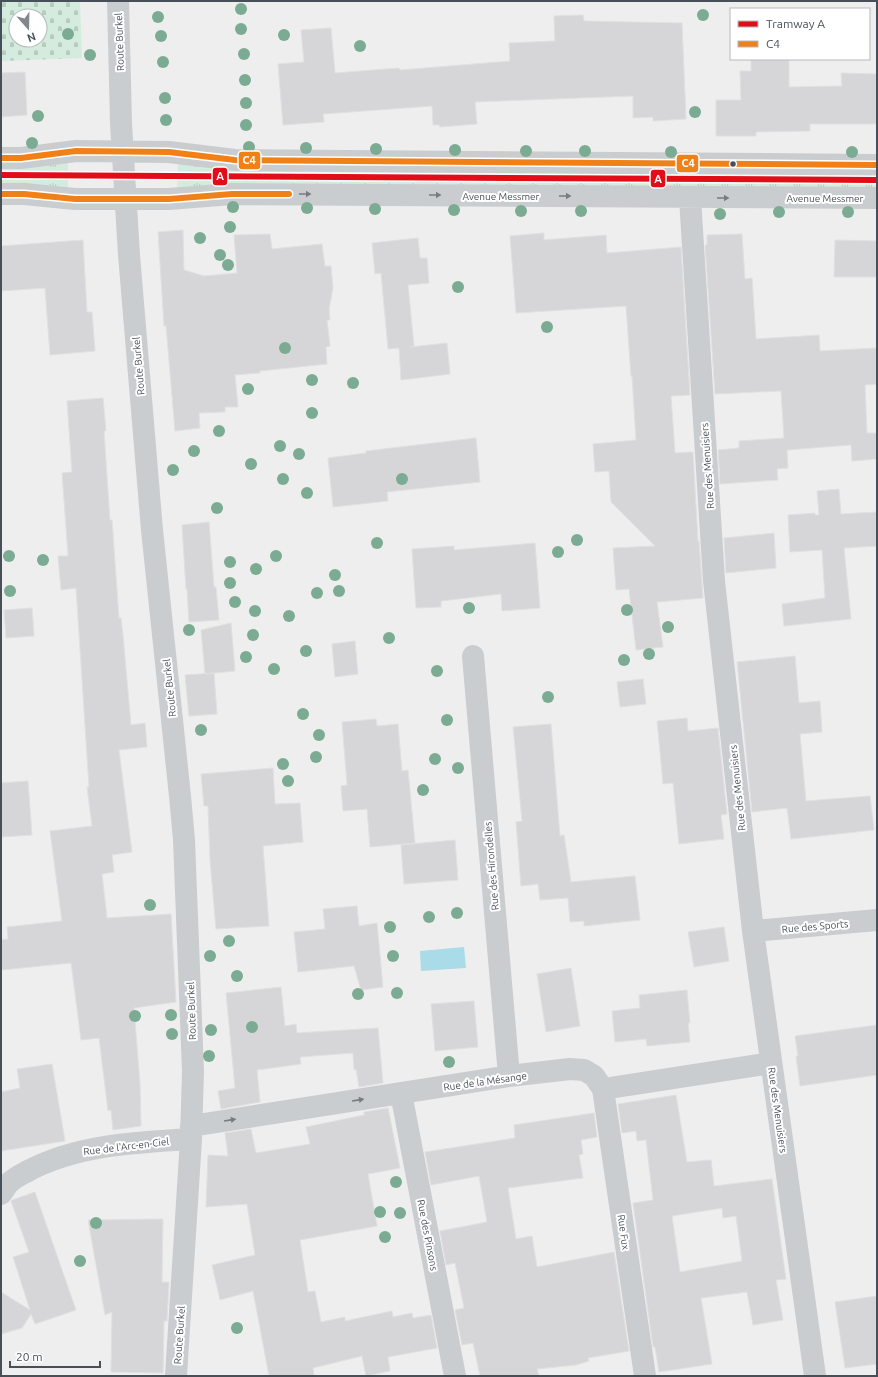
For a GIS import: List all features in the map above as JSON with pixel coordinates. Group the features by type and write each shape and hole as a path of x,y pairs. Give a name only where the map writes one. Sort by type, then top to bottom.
{"street":[{"name":"Route Burkel","path":"118,1 124,175 152,530 180,789 184,840 192,1035 191,1133 176,1376"},
{"path":"1,158 20,158 76,151 169,152 235,160 877,165"},
{"name":"Avenue Messmer","path":"1,194 24,194 75,199 169,199 232,194 877,198"},
{"name":"Rue des Menuisiers","path":"690,198 714,581 753,931 815,1376"},
{"name":"Rue des Hirondelles","path":"473,656 509,1076"},
{"name":"Rue des Sports","path":"753,931 877,920"},
{"path":"603,1089 771,1063"},
{"name":"Rue de la Mésange","path":"191,1133 401,1093 509,1076 570,1069 584,1070 594,1076 603,1089"},
{"name":"Rue Fux","path":"603,1089 645,1376"},
{"name":"Rue des Pinsons","path":"401,1093 455,1376"},
{"name":"Rue de l'Arc-en-Ciel","path":"1,1194 9,1183 35,1167 73,1154 191,1133"}],"green space":[{"path":"1,1 80,1 82,58 1,61"},
{"path":"68,161 68,190 1,185 1,166"},
{"path":"178,161 877,172 877,190 177,190"}],"water":[{"path":"464,947 466,968 421,971 420,951"}],"building":[{"path":"583,15 584,21 682,23 686,119 653,121 653,117 633,118 633,96 475,102 477,124 440,127 439,125 433,125 432,106 323,114 324,122 283,125 278,64 304,62 301,30 331,28 335,73 399,68 400,70 510,61 509,43 555,41 554,16"},
{"path":"751,60 789,60 789,87 842,86 841,73 877,74 877,124 810,124 810,131 756,132 756,136 716,136 716,100 741,100 740,71 751,71"},
{"path":"25,72 27,115 1,117 1,73"},
{"path":"183,230 184,270 204,276 237,273 234,235 270,234 272,249 322,244 325,266 331,266 333,288 329,309 330,320 327,320 330,346 326,347 327,364 235,375 238,407 225,407 225,412 199,413 200,428 175,431 166,326 164,326 158,232"},
{"path":"544,233 544,240 606,235 607,253 681,247 690,395 671,396 675,453 693,452 703,598 657,602 663,647 636,650 629,589 616,590 613,548 655,546 611,502 609,471 595,472 593,444 636,440 626,306 516,313 510,236"},
{"path":"742,234 745,279 752,278 756,339 819,335 820,351 877,348 877,384 865,385 867,433 877,433 877,459 852,461 851,445 787,450 788,468 777,469 778,480 720,484 718,450 739,448 739,441 784,438 781,391 715,394 705,245 707,245 707,235"},
{"path":"418,238 420,258 427,258 429,283 408,285 414,346 410,347 447,343 450,374 401,380 399,348 388,349 381,273 375,274 372,243"},
{"path":"83,240 87,312 92,312 95,351 50,355 45,288 1,291 1,246"},
{"path":"835,240 877,241 877,277 834,277"},
{"path":"103,398 110,520 112,520 119,618 121,618 123,635 131,725 145,723 147,747 119,750 132,852 112,855 114,872 102,874 107,918 171,914 176,1002 134,1008 140,1083 141,1126 113,1130 111,1110 108,1111 99,1038 81,1040 71,963 2,970 1,958 1,940 8,939 7,927 62,921 50,831 92,826 87,787 89,787 76,588 61,590 58,556 68,556 62,473 72,472 67,401"},
{"path":"476,438 480,482 387,492 388,501 333,507 328,458 366,453 366,451"},
{"path":"839,489 841,514 877,512 877,546 844,548 851,619 784,626 782,604 825,598 822,550 790,552 788,515 815,513 815,515 819,515 817,491"},
{"path":"209,522 214,587 216,587 219,620 189,622 182,525"},
{"path":"774,533 776,568 726,573 724,538"},
{"path":"535,543 540,608 502,611 501,594 441,601 441,607 416,608 412,549 454,546 454,550"},
{"path":"32,608 34,636 6,638 4,610"},
{"path":"231,623 235,671 205,674 201,630"},
{"path":"355,641 358,674 335,677 332,644"},
{"path":"795,656 799,703 820,701 822,732 800,734 806,801 870,796 874,830 791,839 787,808 752,812 737,662"},
{"path":"214,673 217,714 189,716 185,675"},
{"path":"643,679 646,704 620,707 617,682"},
{"path":"687,718 688,731 718,728 727,814 721,815 724,839 679,844 673,783 663,784 657,721"},
{"path":"376,719 377,726 398,724 402,771 408,770 415,843 370,847 367,809 343,811 341,786 347,785 342,722"},
{"path":"551,724 560,836 564,835 571,882 635,876 640,920 584,926 584,921 570,922 568,898 540,900 538,884 521,886 516,822 522,821 513,727"},
{"path":"273,768 275,804 300,803 303,842 263,846 269,926 216,929 210,860 208,806 204,806 201,774"},
{"path":"28,781 32,835 1,837 1,783"},
{"path":"455,840 458,880 404,884 401,845"},
{"path":"357,906 359,926 377,923 383,987 361,990 354,966 298,972 294,932 325,929 323,909"},
{"path":"724,927 729,961 694,967 688,932"},
{"path":"571,968 580,1026 546,1032 537,974"},
{"path":"281,987 285,1026 296,1024 297,1033 378,1028 383,1083 359,1087 356,1069 354,1070 353,1053 300,1057 301,1064 257,1070 260,1102 221,1109 218,1091 235,1088 226,993"},
{"path":"687,990 690,1042 647,1046 646,1039 615,1042 612,1011 640,1008 639,995"},
{"path":"474,1001 478,1047 435,1051 431,1004"},
{"path":"877,1025 877,1075 800,1086 795,1036"},
{"path":"52,1064 65,1141 1,1151 1,1092 20,1088 17,1069"},
{"path":"676,1095 687,1162 711,1160 714,1186 772,1179 786,1279 776,1280 783,1320 753,1325 747,1292 701,1298 712,1364 659,1372 655,1347 653,1347 633,1203 653,1200 646,1140 637,1141 636,1131 622,1133 618,1104","holes":["722,1208 723,1218 736,1216 742,1261 680,1272 672,1216"]},
{"path":"388,1108 400,1168 368,1174 377,1226 300,1240 308,1292 315,1291 321,1322 345,1317 345,1321 392,1311 393,1317 412,1313 413,1318 431,1315 437,1348 388,1357 390,1371 366,1376 362,1356 313,1368 314,1376 269,1376 253,1291 220,1300 212,1265 255,1255 247,1204 206,1207 208,1155 228,1156 225,1133 251,1129 256,1153 310,1144 306,1127 364,1115 364,1112"},
{"path":"594,1113 597,1137 581,1140 583,1154 579,1155 583,1178 508,1188 516,1239 532,1236 537,1267 614,1252 629,1351 588,1358 589,1361 576,1365 537,1369 539,1376 480,1376 473,1343 462,1345 455,1310 464,1308 455,1263 446,1265 440,1231 487,1222 479,1176 431,1185 425,1152 515,1138 514,1125"},
{"path":"35,1192 76,1310 35,1324 31,1314 22,1328 1,1334 1,1292 30,1310 13,1257 29,1252 11,1201"},
{"path":"163,1219 162,1282 169,1282 167,1321 164,1321 163,1373 111,1372 112,1312 105,1315 88,1220"},
{"path":"877,1296 877,1364 845,1368 835,1302"}],"tram line":[{"name":"A","path":"1,175 877,180"}],"transit line":[{"name":"C4","path":"1,158 21,158 76,151 169,152 235,160 877,165"},
{"name":"C4","path":"1,194 24,194 75,199 169,199 232,194 289,194"}]}
